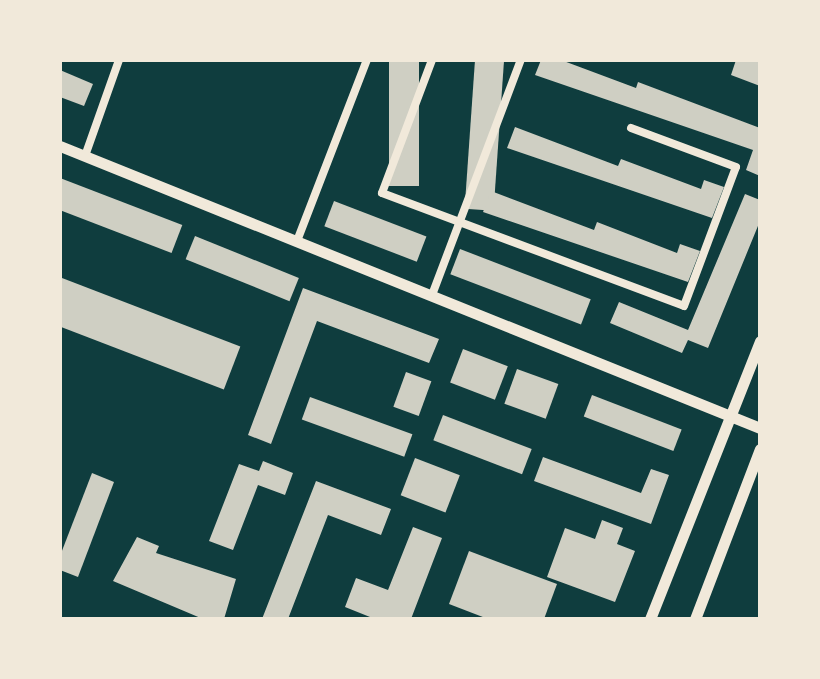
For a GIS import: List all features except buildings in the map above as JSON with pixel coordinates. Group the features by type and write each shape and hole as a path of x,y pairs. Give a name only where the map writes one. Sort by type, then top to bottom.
{"street":[{"path":"85,156 119,60"},
{"path":"297,241 367,60"},
{"path":"432,60 382,193 684,306 736,167 631,128"},
{"path":"432,295 521,60"},
{"path":"60,146 760,428"},
{"path":"650,619 760,341"},
{"path":"695,619 760,449"}]}
